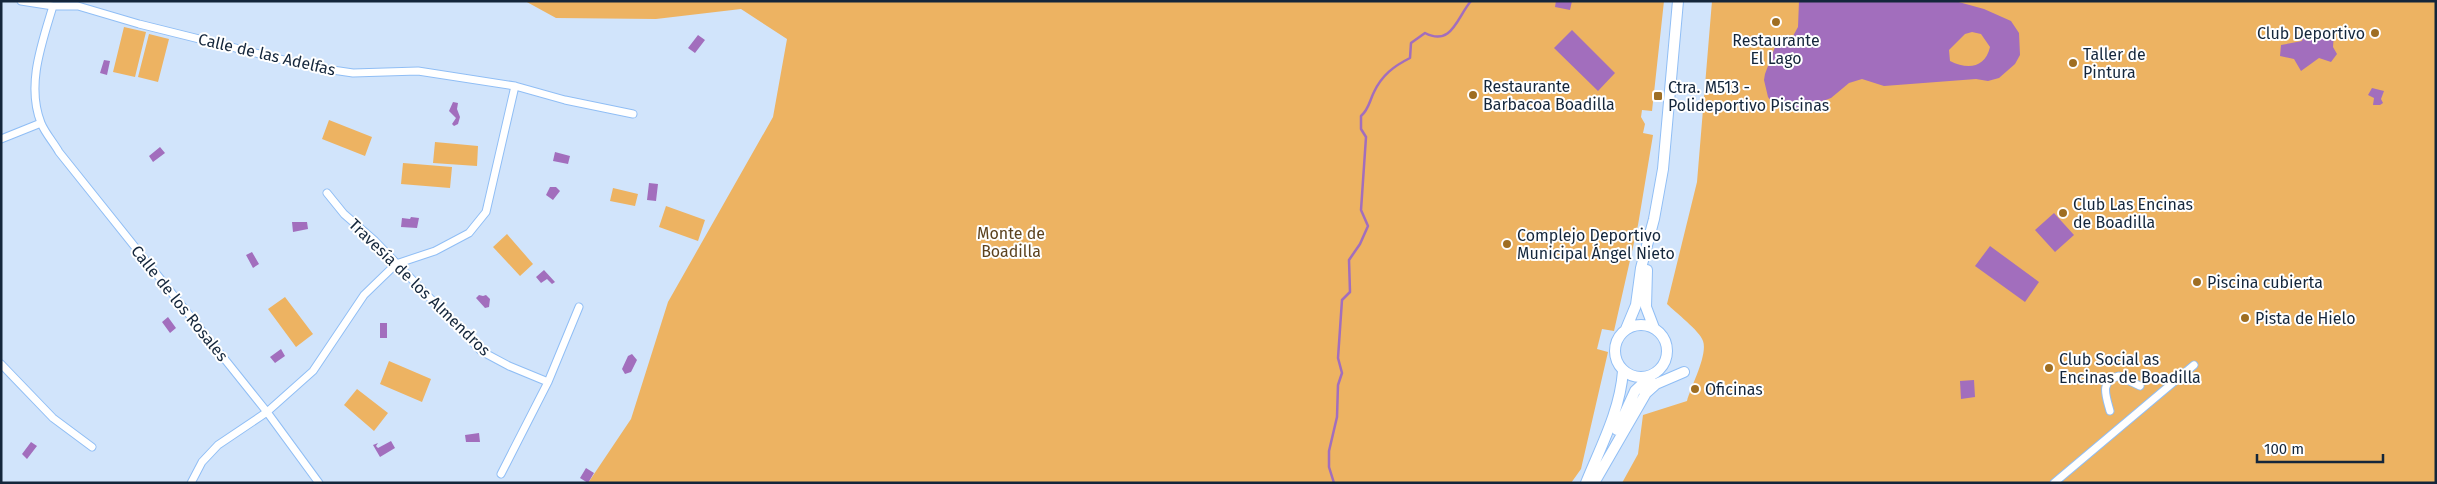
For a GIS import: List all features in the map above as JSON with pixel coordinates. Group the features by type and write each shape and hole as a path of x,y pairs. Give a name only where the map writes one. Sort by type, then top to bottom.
{"main road":[{"path":"1592,483 1635,391 1663,365 1667,352 1664,338 1654,328 1646,307 1646,278 1663,169 1678,1"},
{"path":"1654,219 1641,268 1636,305 1614,351 1618,365 1623,371 1636,377 1650,376 1656,373"},
{"path":"1626,329 1640,325 1654,328"},
{"path":"1586,483 1617,408 1622,390 1623,371"},
{"path":"1592,483 1646,393 1656,384 1684,372"}],"street":[{"name":"Calle de las Adelfas","path":"21,1 53,6 78,6 139,24 312,67 353,73 418,71 515,86 565,100 633,114"},
{"name":"Calle de los Rosales","path":"53,6 37,58 36,100 41,123 59,152 267,412 319,483"},
{"path":"191,483 202,462 218,445 267,412 313,371 364,295 396,264 435,251 469,233 486,212 515,86"},
{"path":"1,139 41,123"},
{"name":"Travesía de los Almendros","path":"327,193 344,214 481,350 509,366 548,382"},
{"path":"501,474 548,382 579,307"},
{"path":"1,364 53,418 92,447"},
{"path":"2054,483 2194,364"},
{"path":"2110,411 2104,389 2107,382 2119,376 2140,386"}],"green space":[{"name":"Monte de Boadilla","path":"525,1 1664,1 1652,111 1642,110 1641,117 1645,124 1643,133 1653,135 1638,225 1614,331 1602,329 1597,349 1608,352 1581,469 1571,483 588,483 631,419 668,302 773,117 787,39 741,9 656,19 556,18"},
{"name":"Club Las Encinas de Boadilla","path":"1712,1 2436,1 2436,483 1622,483 1638,454 1643,415 1687,401 1703,354 1704,347 1701,337 1667,304 1697,182"},
{"path":"124,27 146,32 135,77 113,72"},
{"path":"149,34 169,39 158,82 138,77"},
{"path":"329,120 372,137 365,156 322,139"},
{"path":"435,142 478,146 477,166 433,163"},
{"path":"403,163 452,167 450,188 401,184"},
{"path":"613,188 638,194 635,206 610,201"},
{"path":"666,206 705,220 698,241 659,227"},
{"path":"507,234 533,264 520,276 493,247"},
{"path":"285,297 313,334 296,347 268,309"},
{"path":"389,361 431,379 422,402 380,384"},
{"path":"357,389 388,413 374,431 344,405"}],"shaded area":[{"path":"1556,1 1572,1 1570,10 1555,7"},
{"path":"1799,1 1955,1 1984,9 2011,21 2019,33 2020,55 2015,64 1999,78 1988,81 1976,79 1884,86 1862,79 1849,83 1831,98 1807,107 1791,109 1770,103 1764,80 1775,47 1793,36 1798,27","holes":["1972,32 1981,34 1990,47 1988,54 1980,63 1963,66 1950,61 1949,50 1965,34"]},
{"path":"1572,30 1615,73 1598,91 1554,48"},
{"path":"2334,33 2333,47 2337,54 2331,62 2319,58 2301,71 2294,59 2280,56 2281,45 2302,41 2303,35"},
{"path":"698,35 705,40 695,53 688,48"},
{"path":"104,60 110,61 107,75 100,73"},
{"path":"2372,88 2384,91 2381,99 2383,103 2380,105 2373,105 2374,98 2368,95"},
{"path":"453,102 458,103 457,109 460,117 458,124 454,126 452,124 456,118 449,111"},
{"path":"160,147 165,153 153,162 149,156"},
{"path":"555,152 570,156 568,164 553,161"},
{"path":"649,183 658,184 656,201 647,200"},
{"path":"550,187 556,187 560,191 553,200 546,195"},
{"path":"2054,213 2074,235 2055,252 2035,230"},
{"path":"411,217 419,218 417,228 401,227 402,218 410,219"},
{"path":"292,222 307,222 308,229 293,232"},
{"path":"1990,246 2039,282 2025,302 1975,266"},
{"path":"252,252 259,264 253,268 246,255"},
{"path":"544,270 555,282 552,284 547,279 541,283 536,277"},
{"path":"479,295 486,295 490,299 489,307 485,308 476,298"},
{"path":"168,317 176,328 170,333 162,322"},
{"path":"380,323 387,323 387,338 380,338"},
{"path":"281,349 285,356 275,363 270,357"},
{"path":"632,354 637,360 631,372 625,374 622,369 628,356"},
{"path":"1974,380 1975,397 1961,399 1960,381"},
{"path":"479,433 480,442 466,442 465,435"},
{"path":"391,441 395,448 380,457 373,445 378,443 376,446 378,448"},
{"path":"31,442 37,446 27,459 22,454"},
{"path":"586,468 594,473 588,483 580,478"}],"waterway":[{"path":"1334,483 1329,467 1329,451 1337,417 1338,385 1342,373 1338,358 1342,300 1350,292 1349,260 1360,244 1368,226 1361,210 1366,137 1361,129 1361,116 1366,111 1377,86 1385,76 1399,64 1410,58 1411,43 1425,33 1434,36 1442,36 1448,33 1471,1"}],"place":[{"name":"Restaurante El Lago","path":"1776,22"},
{"name":"Club Deportivo","path":"2375,33"},
{"name":"Taller de Pintura","path":"2073,63"},
{"name":"Restaurante Barbacoa Boadilla","path":"1473,95"},
{"name":"Ctra. M513 - Polideportivo Piscinas","path":"1658,96"},
{"name":"Club Las Encinas de Boadilla","path":"2063,213"},
{"name":"Complejo Deportivo Municipal Ángel Nieto","path":"1507,244"},
{"name":"Piscina cubierta","path":"2197,282"},
{"name":"Pista de Hielo","path":"2245,318"},
{"name":"Club Social as Encinas de Boadilla","path":"2049,368"},
{"name":"Oficinas","path":"1695,389"}]}
